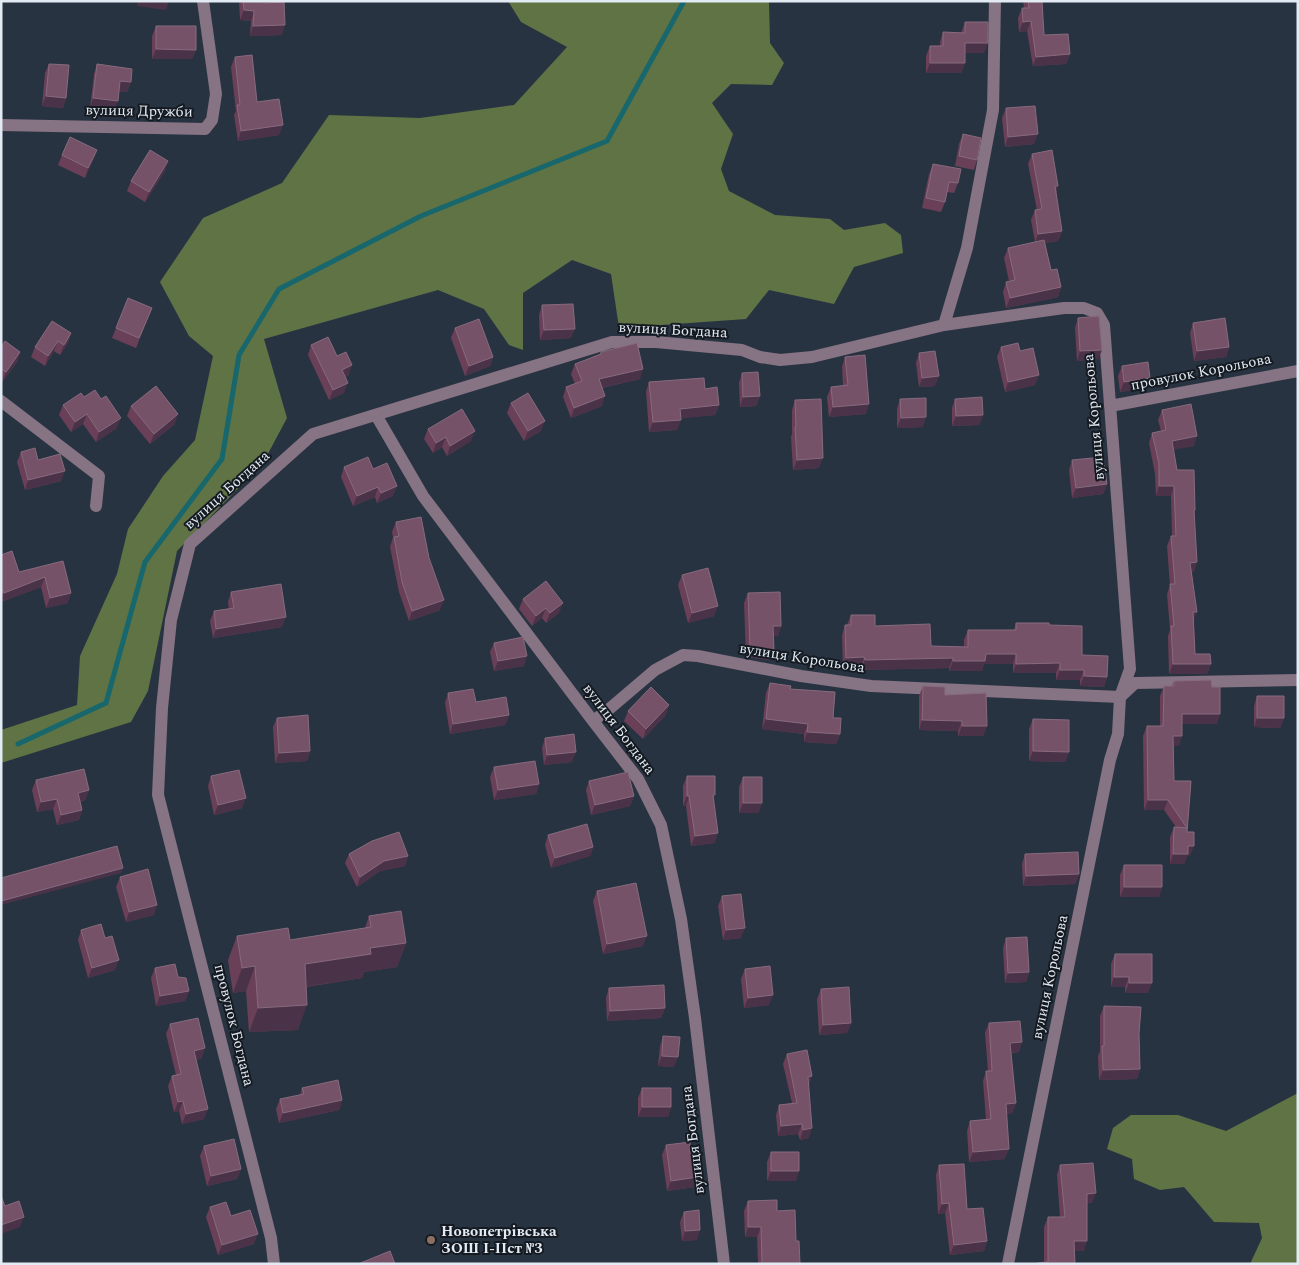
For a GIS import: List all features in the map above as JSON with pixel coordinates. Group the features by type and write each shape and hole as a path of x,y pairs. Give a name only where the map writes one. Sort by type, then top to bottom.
{"street":[{"name":"вулиця Дружби","path":"1,125 205,129 212,120 216,94 203,1"},
{"path":"944,325 967,248 993,110 996,1"},
{"name":"вулиця Богдана","path":"158,796 162,708 172,620 190,544 313,434 612,342 656,342 742,350 760,357 780,360 812,356 944,325 1064,308 1084,308 1097,313 1104,325 1104,342"},
{"name":"вулиця Корольова","path":"1008,1264 1110,760 1118,734 1120,696 1130,669 1104,342"},
{"name":"провулок Корольова","path":"1110,406 1298,371"},
{"path":"1,401 99,476 96,506"},
{"name":"вулиця Богдана","path":"376,415 423,496 638,779 661,825 681,920 724,1264"},
{"name":"вулиця Корольова","path":"593,721 655,670 683,655 698,656 801,676 872,686 1120,696"},
{"path":"1120,696 1135,683 1298,680"},
{"name":"провулок Богдана","path":"158,796 271,1238 274,1264"}],"green space":[{"path":"508,1 769,1 770,43 784,63 772,85 731,84 712,103 733,134 721,169 729,191 775,215 830,219 844,230 885,223 901,235 903,253 854,267 834,304 769,290 746,319 619,328 611,274 572,260 523,293 523,350 509,345 484,309 438,290 264,339 287,418 263,463 177,551 148,691 131,722 1,763 1,730 77,705 80,656 117,574 128,529 163,476 195,440 213,356 189,336 160,282 203,218 282,183 329,115 420,118 514,105 567,47 521,22"},
{"path":"1298,1093 1298,1264 1250,1264 1262,1238 1259,1223 1214,1222 1184,1187 1160,1190 1134,1179 1132,1159 1107,1149 1113,1128 1131,1115 1178,1115 1226,1131"}],"building":[{"path":"243,1 284,2 285,25 253,26 254,11 244,10"},
{"path":"1028,1 1042,1 1044,35 1068,34 1070,54 1036,57 1031,21 1023,22 1022,8 1029,8"},
{"path":"965,22 988,22 988,43 965,43 965,63 930,63 930,46 943,46 943,32 965,33"},
{"path":"156,26 196,26 196,50 156,49"},
{"path":"252,55 257,102 279,99 283,125 241,131 237,105 240,105 235,57"},
{"path":"49,64 69,65 66,98 46,96"},
{"path":"97,64 132,69 131,82 120,81 118,101 93,98"},
{"path":"1035,106 1038,134 1008,137 1006,108"},
{"path":"963,134 981,138 977,160 959,156"},
{"path":"70,137 97,150 88,168 62,155"},
{"path":"150,150 168,161 149,192 131,181"},
{"path":"1052,150 1058,186 1055,186 1062,231 1038,234 1035,210 1042,209 1032,154"},
{"path":"933,164 961,169 958,183 949,182 945,202 926,198"},
{"path":"1044,240 1051,270 1057,269 1061,287 1010,298 1006,282 1015,280 1008,248"},
{"path":"128,298 152,308 139,338 116,328"},
{"path":"573,304 575,329 544,330 542,305"},
{"path":"1099,316 1102,350 1080,351 1078,318"},
{"path":"1225,318 1229,347 1197,351 1193,323"},
{"path":"479,319 493,357 469,366 455,328"},
{"path":"52,321 71,333 64,345 58,341 48,356 35,347"},
{"path":"328,337 337,356 346,352 352,365 342,370 348,383 333,390 311,345"},
{"path":"5,341 20,352 6,372 1,369 1,347"},
{"path":"637,343 643,369 599,379 605,396 574,408 566,387 582,381 575,364 601,354 601,352"},
{"path":"1018,343 1020,351 1033,348 1039,375 1008,382 1001,347"},
{"path":"935,351 939,376 922,378 919,353"},
{"path":"865,355 869,404 833,407 831,387 848,385 845,357"},
{"path":"1148,362 1150,378 1124,382 1122,366"},
{"path":"758,372 760,396 743,397 742,373"},
{"path":"704,378 705,389 717,387 719,405 680,409 681,420 653,422 649,382"},
{"path":"156,386 178,414 154,434 131,406"},
{"path":"95,390 101,399 106,396 121,418 99,432 87,414 75,422 63,405 81,393 84,397"},
{"path":"528,393 545,421 528,431 511,403"},
{"path":"982,397 983,415 956,416 955,399"},
{"path":"926,398 926,417 901,418 900,399"},
{"path":"821,399 823,458 797,460 795,400"},
{"path":"1191,404 1197,436 1172,441 1177,470 1194,470 1197,562 1190,563 1197,612 1193,612 1195,654 1210,654 1211,664 1173,664 1171,626 1174,626 1170,584 1175,584 1171,536 1176,536 1174,486 1159,486 1159,464 1152,433 1166,430 1162,410"},
{"path":"462,409 475,431 450,446 446,437 436,443 428,429"},
{"path":"35,448 38,460 60,454 65,471 28,480 21,452"},
{"path":"368,457 373,469 387,463 397,486 381,493 378,487 357,496 344,467"},
{"path":"1103,457 1107,484 1076,488 1072,460"},
{"path":"421,517 429,558 444,600 412,611 402,582 394,537 399,536 396,522"},
{"path":"12,551 19,572 63,561 71,593 50,598 45,577 4,593 1,586 1,555"},
{"path":"708,568 718,606 692,613 682,575"},
{"path":"546,581 563,603 550,613 546,608 536,616 523,599"},
{"path":"281,584 286,617 216,629 214,611 234,608 231,592"},
{"path":"780,592 781,626 773,626 774,650 750,647 748,593"},
{"path":"851,615 875,615 875,626 930,624 931,646 968,647 968,630 1016,630 1016,623 1082,626 1082,655 1108,656 1107,677 1084,676 1084,670 1060,670 1060,663 1016,664 1016,654 986,654 985,661 953,661 953,658 865,660 864,657 846,658 845,625 851,625"},
{"path":"523,637 527,656 498,661 494,643"},
{"path":"1211,680 1212,687 1220,687 1220,714 1182,714 1182,736 1173,736 1174,781 1191,781 1187,832 1194,832 1194,846 1188,846 1188,854 1173,854 1174,827 1187,828 1168,800 1148,800 1147,726 1163,726 1164,686 1174,686 1174,681"},
{"path":"770,683 791,686 790,689 835,692 833,718 841,718 840,734 807,732 808,724 766,719"},
{"path":"923,686 945,687 945,695 986,693 987,726 962,726 962,721 922,720"},
{"path":"651,687 669,705 646,729 628,711"},
{"path":"473,689 476,702 506,697 509,715 453,724 448,693"},
{"path":"1257,696 1284,696 1284,718 1257,718"},
{"path":"308,715 310,751 279,753 277,718"},
{"path":"1033,719 1069,720 1069,752 1033,751"},
{"path":"574,734 576,752 547,755 545,738"},
{"path":"535,761 539,784 498,790 494,767"},
{"path":"84,769 89,790 78,793 82,810 61,815 57,799 41,802 36,780"},
{"path":"239,770 246,798 218,805 211,776"},
{"path":"628,772 634,796 595,805 589,781"},
{"path":"687,776 715,776 715,795 713,795 718,833 695,836 689,796 687,796"},
{"path":"743,777 762,777 762,803 743,803"},
{"path":"587,824 593,847 555,858 548,835"},
{"path":"399,832 408,856 384,861 360,877 349,854 372,841"},
{"path":"117,846 123,868 1,901 1,878"},
{"path":"1078,852 1079,874 1026,876 1025,854"},
{"path":"1124,865 1162,865 1162,887 1124,887"},
{"path":"148,869 157,905 129,912 120,877"},
{"path":"636,883 647,936 607,944 597,891"},
{"path":"741,894 745,928 726,930 722,896"},
{"path":"401,911 406,943 370,948 371,954 305,964 307,1005 258,1008 255,966 242,968 237,936 288,928 290,940 371,927 369,916"},
{"path":"101,924 105,938 112,936 119,960 92,968 81,930"},
{"path":"1027,937 1029,972 1008,973 1006,938"},
{"path":"1115,954 1152,954 1152,983 1129,983 1129,977 1114,977"},
{"path":"175,964 178,977 186,978 189,991 160,996 155,968"},
{"path":"770,966 773,995 748,998 745,969"},
{"path":"664,985 665,1008 610,1011 609,988"},
{"path":"849,987 851,1023 823,1025 821,989"},
{"path":"1104,1006 1141,1007 1139,1034 1140,1069 1103,1070"},
{"path":"198,1018 205,1048 194,1051 208,1109 186,1114 183,1101 178,1102 172,1076 181,1074 170,1024"},
{"path":"1020,1021 1022,1042 1010,1043 1016,1103 1006,1104 1009,1149 973,1152 970,1121 991,1119 986,1071 992,1071 989,1023"},
{"path":"663,1036 680,1037 678,1057 662,1056"},
{"path":"807,1050 812,1076 808,1077 812,1128 803,1130 802,1124 781,1126 779,1105 797,1103 787,1054"},
{"path":"338,1080 342,1100 283,1113 280,1099 304,1094 302,1088"},
{"path":"642,1088 671,1088 671,1107 642,1107"},
{"path":"234,1139 241,1169 211,1176 204,1146"},
{"path":"690,1142 690,1152 695,1152 698,1177 671,1181 666,1145"},
{"path":"771,1152 799,1152 799,1171 771,1171"},
{"path":"1093,1163 1096,1193 1087,1194 1087,1241 1074,1241 1075,1264 1037,1264 1048,1262 1048,1217 1065,1217 1060,1165"},
{"path":"964,1164 967,1209 983,1208 987,1241 954,1245 949,1203 942,1204 939,1165"},
{"path":"1,1196 5,1206 19,1201 24,1217 1,1225"},
{"path":"777,1200 777,1211 795,1210 796,1241 799,1241 800,1264 762,1264 761,1227 748,1227 748,1201"},
{"path":"226,1202 231,1216 250,1210 258,1234 222,1245 210,1207"},
{"path":"699,1210 700,1230 685,1231 684,1212"},
{"path":"390,1251 395,1264 358,1264"}],"waterway":[{"path":"18,744 106,703 145,562 222,459 239,355 279,289 421,216 607,141 684,1"}],"place":[{"name":"Новопетрівська ЗОШ I-IIст №3","path":"431,1240"}]}
